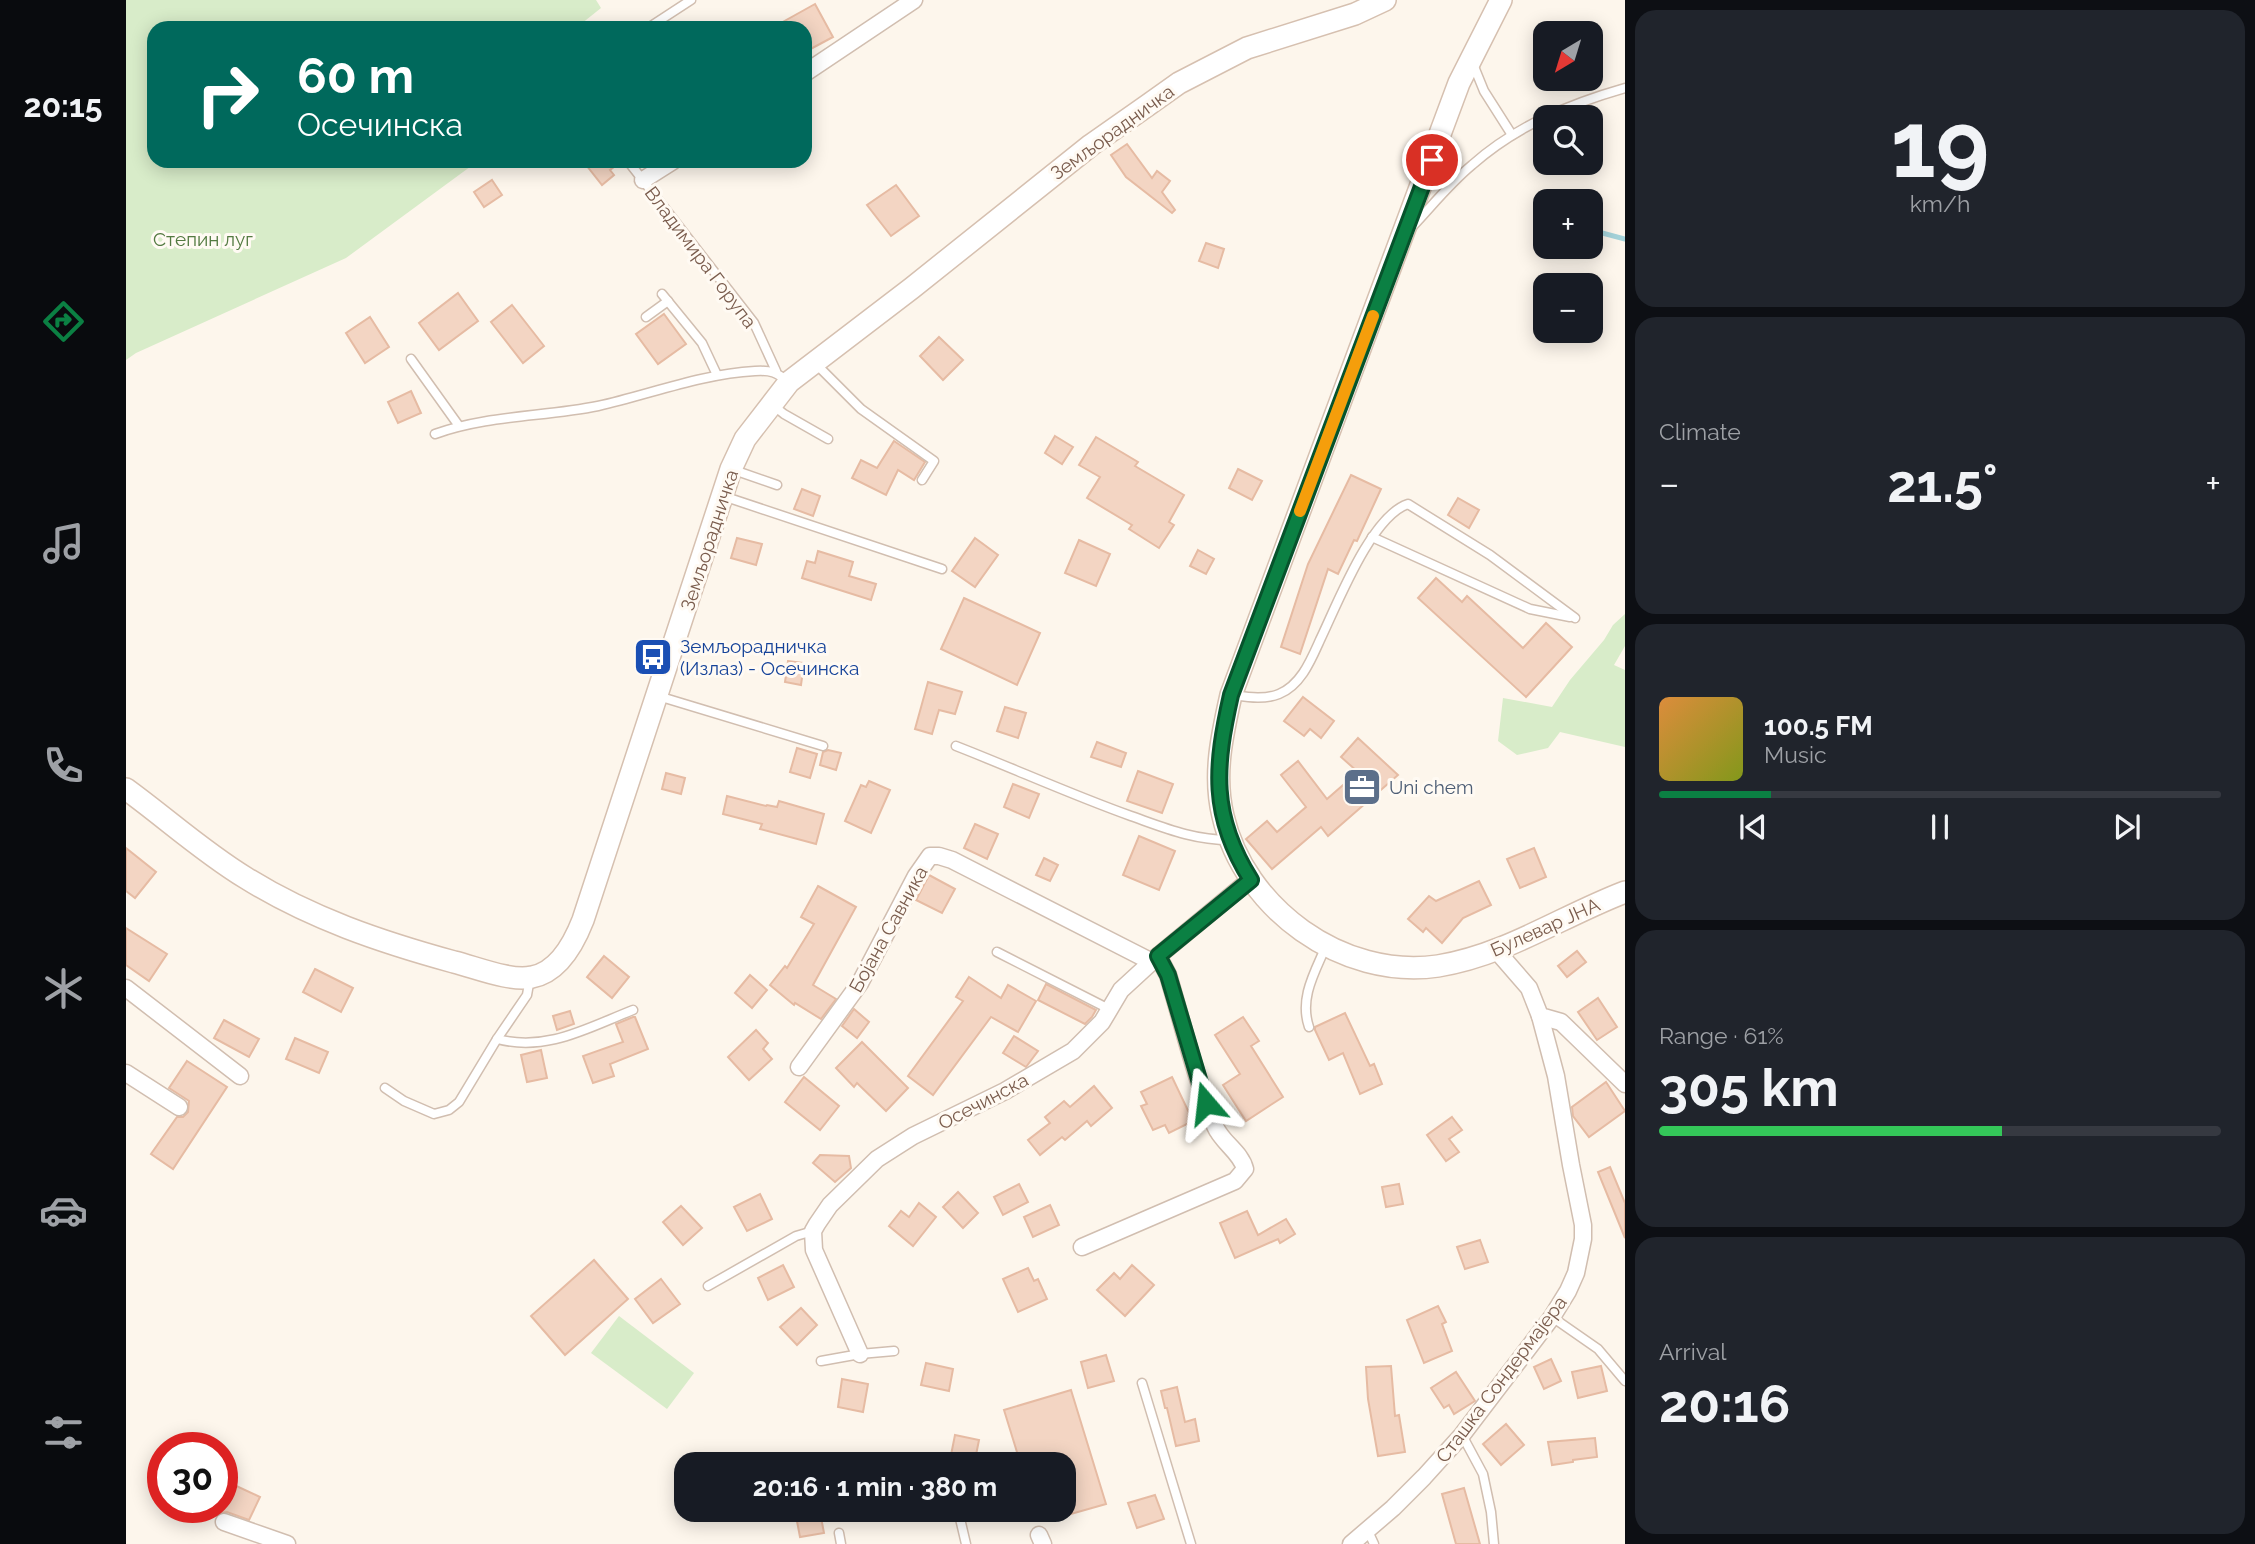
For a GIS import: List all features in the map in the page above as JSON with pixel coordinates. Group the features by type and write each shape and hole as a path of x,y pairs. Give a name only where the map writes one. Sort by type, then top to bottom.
{"street":[{"path":"812,68 914,0"},
{"name":"Земљорадничка","path":"530,978 553,967 575,940 601,872 731,469 745,439 771,403 782,376 814,362 912,288 1091,145 1179,83 1247,48 1355,14 1385,0"},
{"name":"Булевар ЈНА","path":"1501,0 1459,83 1404,237 1231,695 1222,736 1218,779 1222,814 1239,861 1251,880 1283,916 1326,946 1372,962 1395,966 1436,966 1464,960 1496,950 1625,892"},
{"name":"Владимира Горупа","path":"643,180 662,168"},
{"path":"126,789 226,865 301,909 408,949 487,971 530,978"},
{"name":"Бојана Савника","path":"799,1067 860,983 916,876 930,856 952,860 1155,959"},
{"name":"Осечинска","path":"813,1231 830,1205 877,1159 913,1136 1005,1091 1061,1059 1084,1042 1096,1030 1121,990 1251,880"},
{"name":"Сташка Сондермајера","path":"1351,1544 1371,1538 1462,1435 1552,1317 1576,1273 1583,1225 1556,1076 1540,1016 1529,988 1496,950"},
{"path":"1082,1247 1235,1181 1245,1170 1243,1161 1216,1129 1165,966 1155,959"},
{"path":"126,988 240,1076"},
{"path":"1540,1016 1561,1022 1625,1084"},
{"path":"126,1073 179,1107"},
{"path":"813,1231 814,1250 860,1354"},
{"path":"227,1523 287,1544"}],"lane":[{"path":"660,21 691,0"},
{"path":"1471,57 1484,91 1512,135"},
{"path":"1404,237 1443,192 1472,164 1512,135 1545,116 1625,88"},
{"name":"Владимира Горупа","path":"634,168 754,323 782,376"},
{"path":"646,317 665,298 702,343 717,374"},
{"path":"411,359 459,426"},
{"path":"814,362 861,409 934,461 922,480"},
{"path":"435,434 483,421 589,408 717,374 757,371 782,376"},
{"path":"771,403 828,439"},
{"path":"731,469 777,485"},
{"path":"723,496 942,569"},
{"path":"1231,695 1267,697 1277,695 1296,682 1312,658 1372,537 1389,515 1408,504 1490,555 1575,618 1531,609 1372,537"},
{"path":"658,696 823,746"},
{"path":"956,746 1104,806 1190,836 1206,840 1230,840"},
{"path":"1309,1027 1304,1003 1326,946"},
{"path":"997,952 1109,1009"},
{"path":"385,1088 404,1101 434,1114 449,1110 459,1102 527,995 530,978"},
{"path":"497,1039 514,1044 546,1042 633,1010"},
{"path":"709,1286 796,1236 813,1231"},
{"path":"1552,1317 1598,1349 1625,1381"},
{"path":"821,1361 894,1351"},
{"path":"1142,1383 1191,1544"},
{"path":"1462,1435 1483,1474 1494,1544"},
{"path":"960,1522 965,1544"},
{"path":"839,1533 841,1544"}],"green space":[{"name":"Степин луг","path":"126,0 596,0 601,8 585,21 147,21 147,168 468,168 346,258 136,353 126,360"},
{"path":"1625,614 1625,646 1614,665 1625,670 1625,747 1560,732 1548,748 1517,755 1498,741 1503,698 1552,707 1613,625"},
{"path":"619,1316 694,1373 667,1409 591,1353"}],"building":[{"path":"815,4 833,37 812,48 812,21 785,21"},
{"path":"1127,144 1152,178 1157,171 1170,181 1162,192 1175,210 1172,213 1126,177 1111,155"},
{"path":"589,168 613,168 610,170 614,175 602,185"},
{"path":"492,180 502,195 484,207 474,192"},
{"path":"896,185 919,216 891,236 867,205"},
{"path":"1206,243 1224,249 1218,268 1199,261"},
{"path":"458,293 478,321 439,350 419,323"},
{"path":"512,305 544,346 523,363 491,322"},
{"path":"664,314 686,344 658,364 636,334"},
{"path":"370,317 389,347 365,363 346,333"},
{"path":"939,337 963,360 943,380 920,356"},
{"path":"411,391 421,413 398,423 388,402"},
{"path":"1055,436 1073,447 1062,464 1045,453"},
{"path":"1096,437 1138,462 1135,466 1184,495 1169,522 1174,525 1159,548 1129,529 1132,525 1087,498 1100,477 1079,465"},
{"path":"894,441 925,462 914,480 898,470 886,495 852,478 861,460 877,468"},
{"path":"1238,469 1262,481 1252,500 1229,488"},
{"path":"1351,475 1381,489 1338,574 1328,569 1300,654 1281,647 1308,564"},
{"path":"802,489 820,496 813,516 794,509"},
{"path":"1458,498 1479,510 1469,528 1448,515"},
{"path":"737,538 762,544 756,565 731,558"},
{"path":"975,538 998,555 975,587 952,571"},
{"path":"1079,540 1110,554 1096,586 1065,573"},
{"path":"1198,550 1214,559 1206,574 1190,566"},
{"path":"818,551 853,562 849,576 876,584 871,600 802,578 807,561 815,563"},
{"path":"1436,578 1462,602 1467,596 1523,648 1546,623 1572,647 1526,697 1418,598"},
{"path":"964,598 1040,633 1017,685 941,649"},
{"path":"788,661 804,663 801,685 785,682"},
{"path":"928,682 962,692 955,714 939,710 932,734 915,729"},
{"path":"1303,697 1334,721 1321,738 1310,729 1304,736 1284,721"},
{"path":"1005,707 1026,713 1018,738 997,731"},
{"path":"1358,738 1398,775 1328,836 1321,827 1272,869 1246,839 1267,821 1277,832 1306,807 1281,775 1298,761 1327,799 1358,772 1341,757"},
{"path":"1097,742 1126,753 1121,767 1091,757"},
{"path":"797,748 817,754 810,778 790,772"},
{"path":"828,750 841,753 836,770 820,765 823,752"},
{"path":"1138,771 1173,784 1162,813 1127,801"},
{"path":"666,773 685,778 681,794 662,789"},
{"path":"869,781 890,790 871,833 845,821 861,785 866,787"},
{"path":"1013,784 1039,794 1029,818 1004,807"},
{"path":"727,796 766,806 777,807 779,801 824,814 816,844 760,829 762,824 723,814"},
{"path":"975,824 998,834 987,859 964,848"},
{"path":"1139,836 1175,851 1159,890 1123,875"},
{"path":"126,848 156,872 135,898 126,891"},
{"path":"1534,848 1546,877 1520,888 1507,859"},
{"path":"1044,858 1058,865 1050,881 1036,875"},
{"path":"929,875 955,889 942,913 916,900"},
{"path":"1479,881 1491,905 1463,918 1442,943 1426,928 1423,932 1408,919 1429,896 1436,901"},
{"path":"818,886 856,907 813,985 836,999 821,1019 795,1003 794,1005 770,985 785,966 787,968 814,924 801,917"},
{"path":"126,928 167,954 149,981 126,965"},
{"path":"1577,951 1586,962 1567,977 1558,966"},
{"path":"604,956 629,977 612,998 587,977"},
{"path":"315,969 353,988 341,1012 303,992"},
{"path":"750,975 767,990 752,1008 735,993"},
{"path":"969,977 1001,998 1008,985 1036,1001 1018,1032 991,1017 933,1095 908,1076 963,1001 956,997"},
{"path":"1046,984 1096,1010 1092,1017 1085,1024 1038,1000"},
{"path":"1598,998 1617,1027 1597,1040 1578,1012"},
{"path":"854,1009 869,1022 857,1038 842,1026"},
{"path":"570,1011 574,1024 557,1030 553,1016"},
{"path":"1345,1013 1370,1066 1374,1064 1382,1084 1360,1094 1343,1053 1329,1060 1315,1030 1315,1027"},
{"path":"633,1017 648,1049 610,1064 614,1076 593,1083 583,1056 623,1042 616,1024"},
{"path":"1243,1017 1259,1041 1251,1046 1283,1097 1246,1121 1223,1085 1240,1074 1215,1035"},
{"path":"224,1020 259,1039 249,1057 214,1038"},
{"path":"756,1030 768,1043 763,1049 772,1059 749,1080 728,1057"},
{"path":"1014,1036 1038,1051 1026,1067 1003,1053"},
{"path":"295,1038 328,1052 319,1073 286,1059"},
{"path":"862,1042 908,1088 886,1111 857,1083 854,1087 836,1068"},
{"path":"541,1050 547,1078 527,1082 521,1055"},
{"path":"187,1061 227,1087 173,1169 151,1154 177,1117 183,1117 188,1112 189,1101 169,1088"},
{"path":"804,1077 839,1106 820,1130 785,1102"},
{"path":"1172,1077 1193,1121 1169,1133 1165,1125 1153,1130 1141,1106 1147,1104 1141,1092"},
{"path":"1606,1082 1625,1111 1589,1137 1573,1116 1572,1107"},
{"path":"1094,1086 1112,1108 1091,1126 1087,1121 1065,1140 1062,1137 1040,1155 1028,1140 1050,1123 1045,1117 1064,1101 1070,1107"},
{"path":"1452,1117 1462,1130 1449,1139 1459,1152 1446,1161 1427,1135"},
{"path":"820,1155 849,1156 851,1168 835,1182 813,1163"},
{"path":"1610,1167 1625,1203 1625,1238 1598,1172"},
{"path":"1019,1184 1028,1202 1003,1215 994,1197"},
{"path":"1399,1184 1403,1204 1386,1207 1382,1187"},
{"path":"958,1192 978,1213 963,1228 943,1207"},
{"path":"760,1194 772,1219 747,1231 734,1207"},
{"path":"919,1203 936,1217 913,1246 889,1226 901,1211 909,1217"},
{"path":"1050,1205 1059,1225 1033,1237 1024,1217"},
{"path":"681,1206 702,1228 683,1245 663,1222"},
{"path":"1247,1211 1258,1235 1286,1219 1295,1234 1280,1243 1278,1239 1235,1258 1220,1223"},
{"path":"1480,1240 1488,1262 1465,1269 1457,1247"},
{"path":"594,1260 628,1299 565,1355 531,1316"},
{"path":"783,1265 794,1287 768,1300 758,1278"},
{"path":"1132,1265 1154,1285 1125,1316 1097,1290 1114,1273 1120,1279"},
{"path":"1028,1268 1034,1281 1038,1279 1047,1299 1018,1312 1003,1279"},
{"path":"661,1279 680,1304 653,1323 635,1299"},
{"path":"1438,1306 1446,1322 1442,1324 1452,1351 1424,1363 1407,1320"},
{"path":"801,1308 817,1325 797,1345 780,1327"},
{"path":"1106,1355 1114,1381 1088,1388 1081,1362"},
{"path":"1551,1359 1561,1381 1544,1389 1534,1367"},
{"path":"926,1363 953,1369 949,1391 921,1385"},
{"path":"1391,1366 1395,1416 1399,1415 1405,1452 1378,1456 1368,1399 1366,1367"},
{"path":"1601,1366 1607,1391 1578,1398 1572,1372"},
{"path":"1456,1372 1475,1401 1454,1414 1449,1405 1444,1408 1431,1388"},
{"path":"842,1379 868,1384 863,1412 838,1407"},
{"path":"1177,1387 1185,1422 1195,1419 1199,1441 1176,1446 1161,1391"},
{"path":"1071,1390 1106,1504 1076,1513 1076,1452 1017,1452 1004,1410"},
{"path":"1506,1424 1524,1445 1501,1465 1483,1444"},
{"path":"955,1435 979,1440 977,1452 952,1452"},
{"path":"1595,1438 1597,1457 1552,1465 1548,1442"},
{"path":"238,1487 260,1497 249,1520 238,1516"},
{"path":"1464,1488 1480,1544 1456,1544 1442,1494"},
{"path":"1155,1495 1164,1519 1137,1528 1128,1503"},
{"path":"797,1522 822,1522 824,1533 800,1537"}],"waterway":[{"path":"1603,233 1625,239"}],"slow traffic":[{"path":"1300,511 1373,316"}],"place":[{"name":"Земљорадничка (Излаз) - Осечинска","path":"653,657"},
{"name":"Uni chem","path":"1362,787"}],"route":[{"path":"1206,1103 1168,975 1158,956 1251,880 1230,840 1222,814 1218,779 1222,736 1231,695 1432,160"}]}
